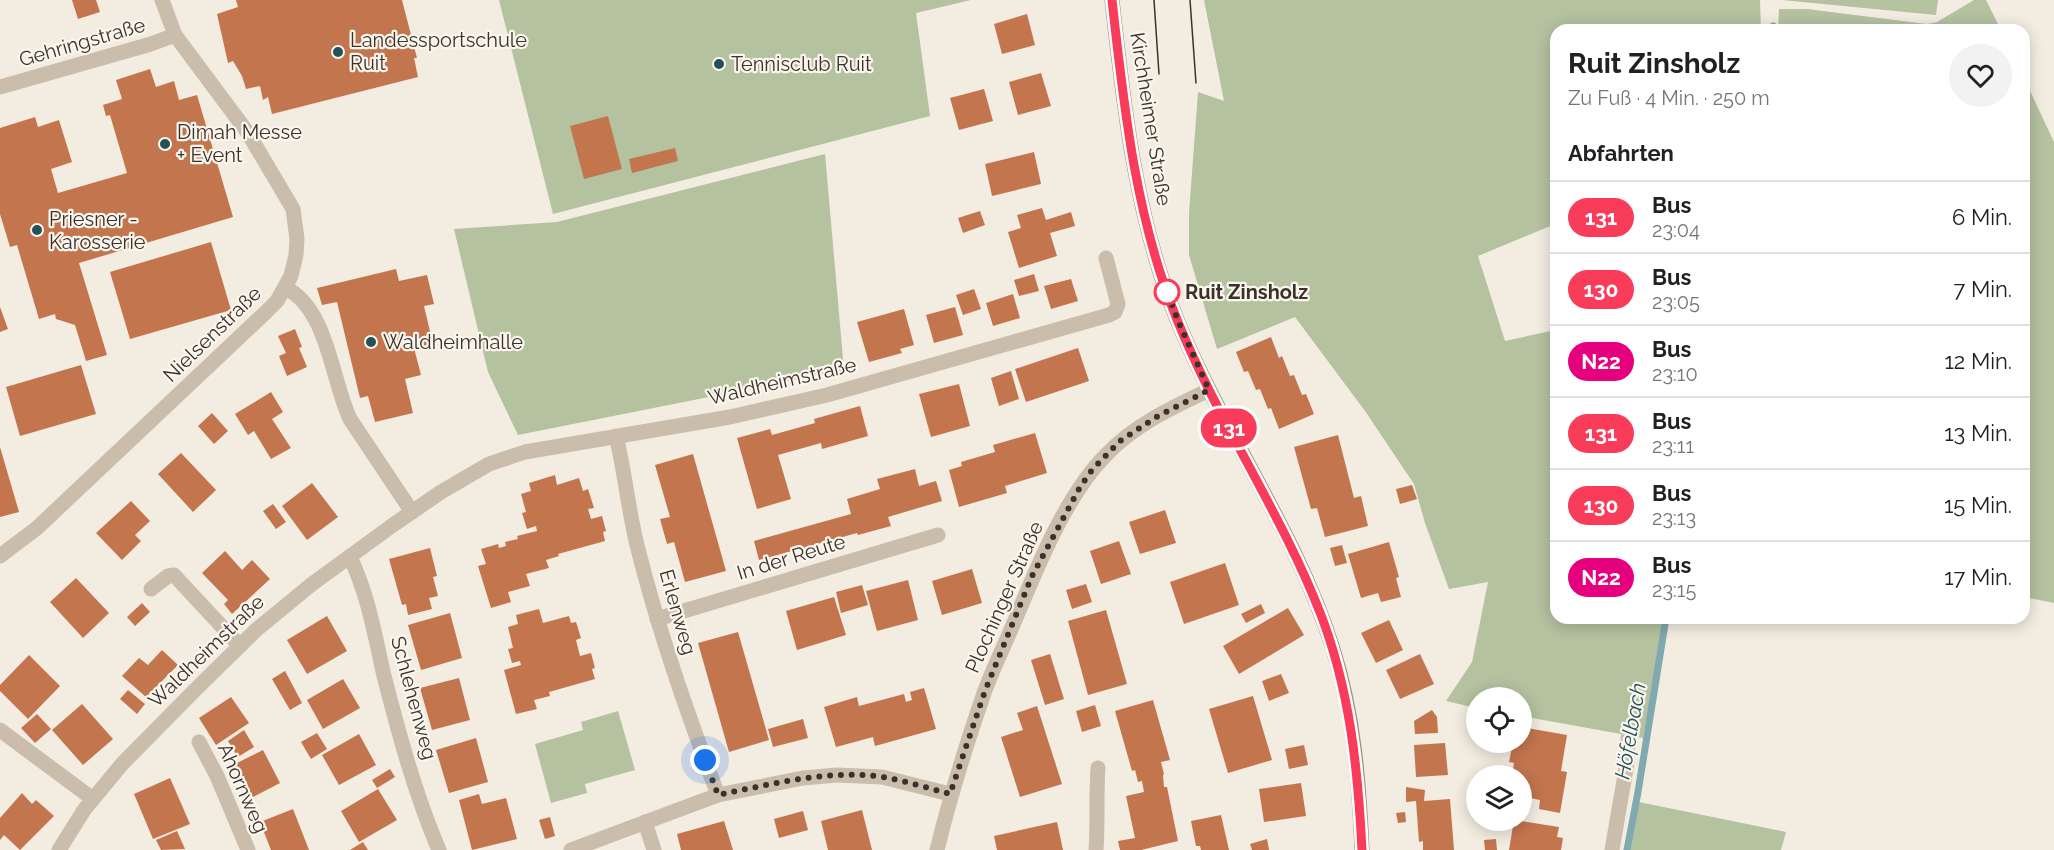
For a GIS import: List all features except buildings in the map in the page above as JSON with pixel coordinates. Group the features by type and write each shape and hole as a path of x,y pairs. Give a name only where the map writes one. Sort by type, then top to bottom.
{"main road":[{"name":"Kirchheimer Straße","path":"1112,0 1124,106 1140,198 1167,293 1209,390 1307,581 1333,649 1355,745 1362,850"}],"street":[{"name":"Nielsenstraße","path":"0,556 37,528 266,312 286,288 291,276 296,255 297,230 293,209 248,133 175,35 162,0"},
{"name":"Gehringstraße","path":"0,87 175,35"},
{"name":"Waldheimstraße","path":"58,850 93,799 148,737 240,646 289,602 412,512 489,464 525,452 730,417 827,395 1109,315 1115,312 1118,304 1106,258"},
{"path":"286,288 305,302 314,317 343,405 350,419 412,512"},
{"name":"Plochinger Straße","path":"937,850 950,794 985,691 1032,576 1080,487 1092,470 1120,441 1158,416 1209,390"},
{"name":"Erlenweg","path":"616,436 636,543 657,619 693,729 718,795"},
{"name":"In der Reute","path":"657,619 938,535"},
{"name":"Schlehenweg","path":"350,557 369,610 403,744 421,804 439,850"},
{"path":"151,589 168,576 174,575 240,646"},
{"path":"0,730 93,799"},
{"path":"1612,850 1627,763 1628,738"},
{"name":"Ahornweg","path":"200,742 248,850"},
{"path":"1096,850 1098,768"},
{"path":"571,850 718,795 781,781 837,775 882,777 950,794"},
{"path":"645,822 654,850"}],"green space":[{"name":"Tennisclub Ruit","path":"499,0 971,0 916,13 930,116 553,214"},
{"path":"1204,0 1760,0 1761,24 1550,24 1550,226 1478,256 1505,341 1550,331 1550,624 1665,624 1643,738 1532,718 1532,687 1466,687 1466,706 1446,701 1472,662 1488,582 1449,589 1425,523 1414,484 1365,411 1295,317 1217,349 1189,255 1189,213 1198,92 1224,101"},
{"path":"1782,0 1938,0 1936,15"},
{"path":"1974,0 1986,0 1998,24 1927,24 1937,22"},
{"path":"1779,9 1807,9 1927,24 1778,24"},
{"path":"2030,91 2054,142 2054,603 2030,598"},
{"path":"825,154 844,370 518,435 488,372 454,229 557,222"},
{"path":"618,711 635,770 585,784 587,793 551,803 535,744 583,730 581,722"},
{"path":"1634,801 1786,832 1781,850 1626,850"}],"waterway":[{"name":"Höfelbach","path":"1627,850 1665,624"}],"tram line":[{"path":"1154,0 1159,74"},
{"path":"1190,0 1196,83"}],"bus line":[{"name":"131","path":"1112,0 1134,174 1161,274 1179,323 1209,390 1298,562 1333,649 1355,745 1362,850"}],"place":[{"name":"Landessportschule Ruit","path":"338,52"},
{"name":"Tennisclub Ruit","path":"719,64"},
{"name":"Dimah Messe + Event","path":"165,144"},
{"name":"Priesner - Karosserie","path":"37,230"},
{"name":"Ruit Zinsholz","path":"1167,292"},
{"name":"Waldheimhalle","path":"371,342"}],"route":[{"path":"705,760 718,795 781,781 837,775 882,777 950,794 985,691 1032,576 1080,487 1092,470 1120,441 1158,416 1209,390 1167,292"}]}
